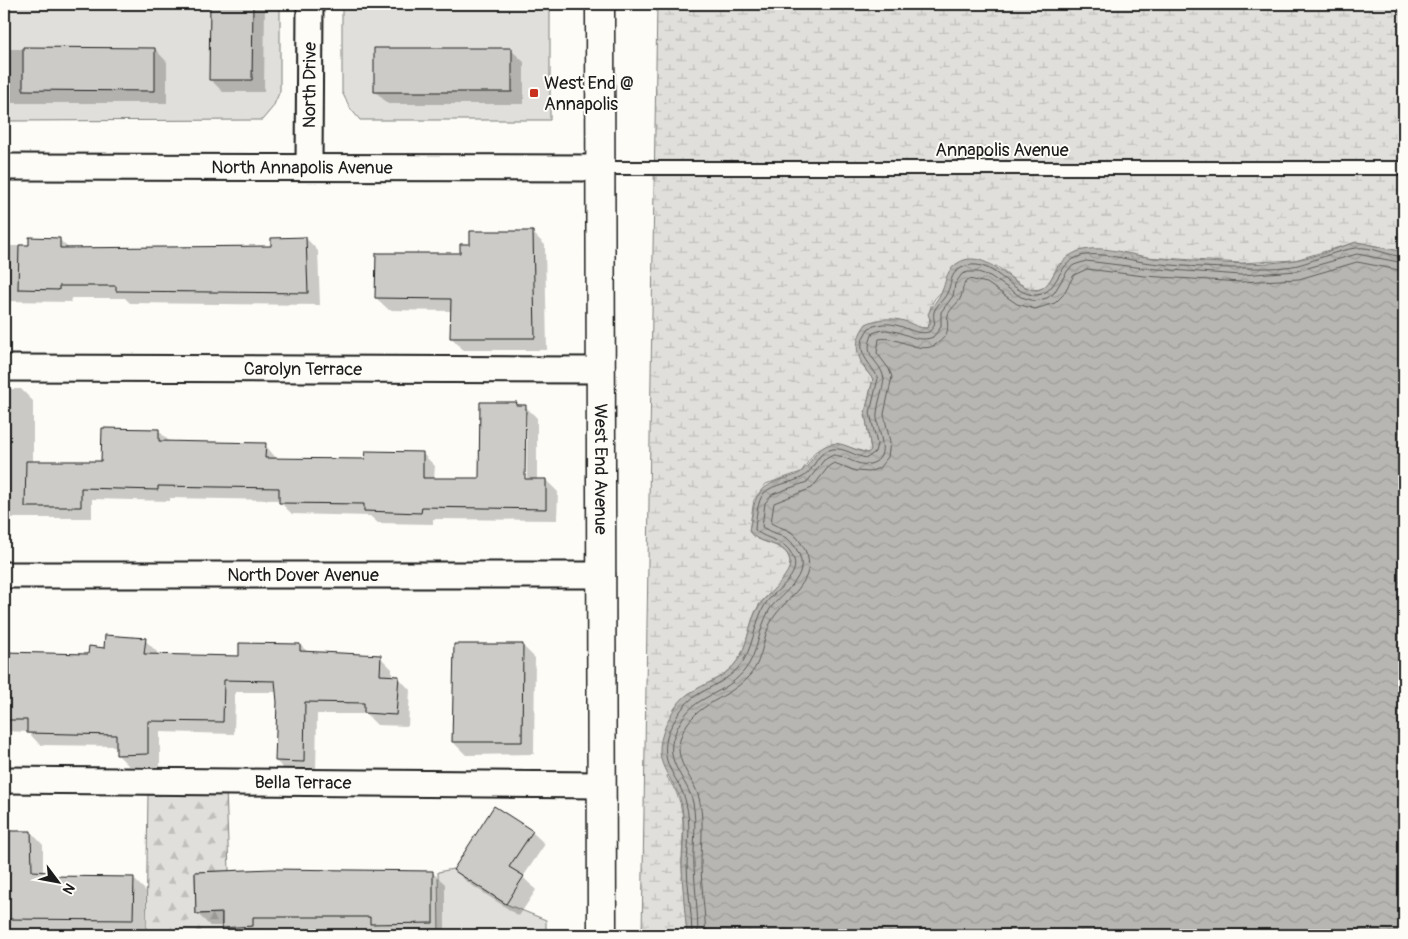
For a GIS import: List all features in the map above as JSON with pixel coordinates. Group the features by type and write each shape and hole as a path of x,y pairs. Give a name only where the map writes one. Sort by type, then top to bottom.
{"main road":[{"name":"West End Avenue","path":"600,4 602,935"}],"street":[{"name":"North Drive","path":"309,166 310,4"},
{"name":"North Annapolis Avenue","path":"4,167 309,166 600,168"},
{"name":"Carolyn Terrace","path":"4,368 601,370"},
{"name":"North Dover Avenue","path":"4,575 602,575"},
{"name":"Bella Terrace","path":"4,780 602,785"}],"lane":[{"name":"Annapolis Avenue","path":"600,168 1404,168"}],"green space":[{"path":"4,4 280,4 280,91 273,107 262,120 4,121"},
{"path":"342,4 550,4 550,120 360,120 350,108 342,92"},
{"path":"657,4 1404,4 1404,252 1357,242 1295,260 1241,263 1146,257 1103,251 1059,264 1047,285 1041,289 1028,288 996,266 950,286 935,298 931,306 927,328 917,328 907,322 860,363 873,379 865,413 871,450 868,453 838,444 816,451 801,472 766,484 754,500 749,531 753,536 784,550 790,562 787,574 763,600 755,612 743,652 739,659 718,678 688,694 667,777 679,798 683,819 682,866 687,935 642,935"},
{"path":"226,789 229,871 195,872 196,914 222,913 221,935 146,935 148,793"},
{"path":"453,869 506,904 546,920 546,935 439,935 438,872"}],"water":[{"path":"1357,242 1404,252 1404,935 687,935 682,873 683,814 680,797 666,773 660,755 663,733 670,716 685,696 724,674 739,659 755,613 762,601 783,578 790,567 790,561 783,550 778,546 753,536 749,531 754,506 759,494 771,484 801,472 817,452 825,446 836,443 868,453 871,450 865,413 873,379 863,366 857,346 858,339 866,324 876,320 891,319 902,320 927,328 931,322 928,314 943,288 949,271 955,265 966,260 977,259 988,263 1028,289 1037,290 1043,288 1048,283 1066,259 1083,250 1100,249 1155,258 1242,264 1303,259"}],"building":[{"path":"210,4 253,4 252,80 209,80"},
{"path":"23,47 155,48 155,91 23,90"},
{"path":"374,48 512,48 512,92 374,92"},
{"path":"470,231 533,231 535,338 450,338 451,299 375,298 376,253 460,253 460,244 470,244"},
{"path":"29,237 60,238 60,248 271,246 271,238 306,237 308,293 116,291 116,286 59,286 59,290 18,289 19,245 29,245"},
{"path":"480,402 517,402 516,405 526,405 525,479 546,479 546,509 422,507 421,513 364,511 364,504 279,503 279,488 158,486 158,490 81,488 81,507 25,507 26,461 101,461 102,428 159,429 159,441 266,443 265,458 365,459 366,451 423,452 423,478 479,478"},
{"path":"105,635 146,638 144,654 239,656 239,643 300,644 300,651 381,655 380,675 399,676 396,715 364,713 364,703 305,702 304,762 275,761 277,702 275,681 224,680 223,722 148,721 148,754 116,755 116,735 27,733 27,720 4,720 4,652 88,654 89,646 104,648"},
{"path":"454,644 523,644 522,742 452,742"},
{"path":"494,806 533,831 509,867 524,876 506,904 453,870"},
{"path":"4,831 31,831 32,871 50,872 50,876 134,877 133,920 4,919"},
{"path":"272,869 433,871 433,923 370,924 370,917 253,917 253,926 222,928 222,913 196,914 195,872"}],"place":[{"name":"West End @ Annapolis","path":"534,93"}]}
